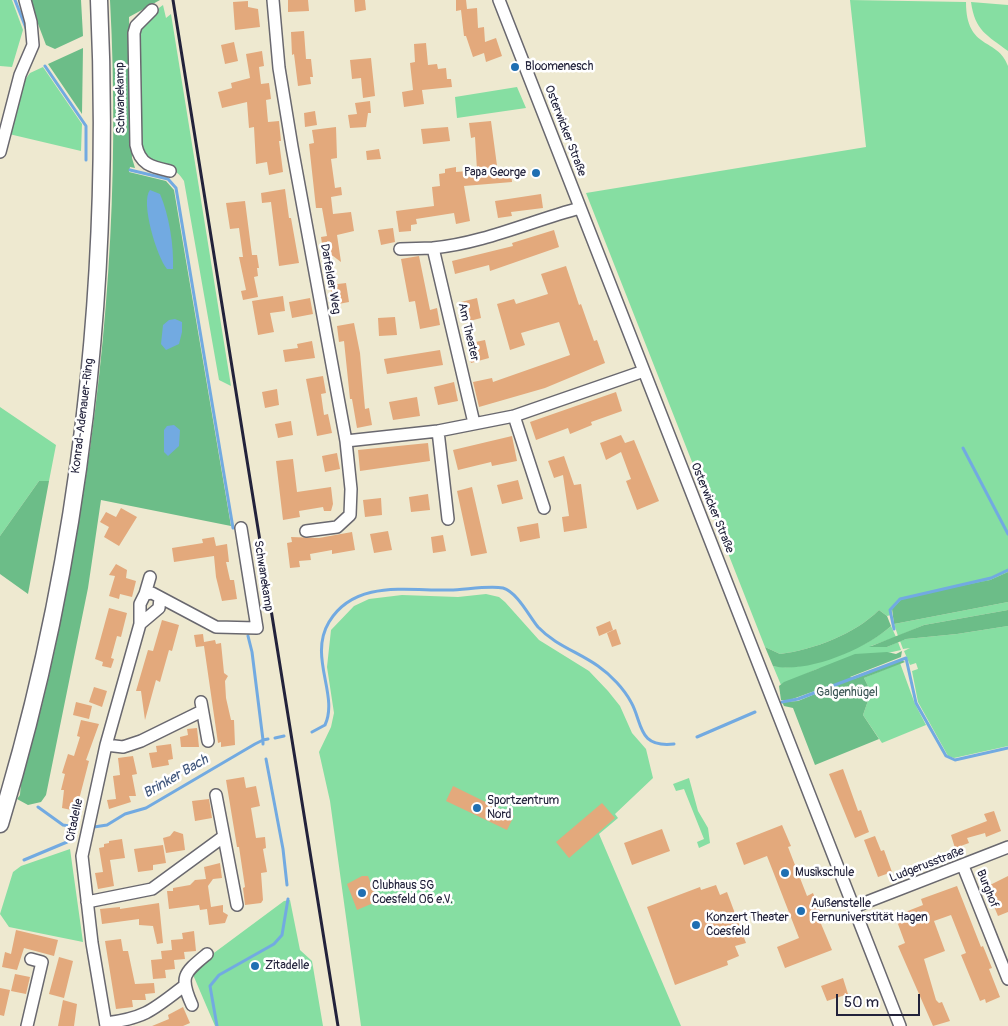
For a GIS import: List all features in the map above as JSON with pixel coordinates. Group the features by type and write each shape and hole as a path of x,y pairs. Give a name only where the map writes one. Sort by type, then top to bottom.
{"main road":[{"name":"Konrad-Adenauer-Ring","path":"0,824 22,746 50,624 67,536 85,411 101,194 99,0"}],"street":[{"path":"0,152 20,75 31,50 34,37 25,0"},
{"name":"Darfelder Weg","path":"273,0 279,68 346,441 351,488 350,515 337,527 306,532"},
{"name":"Osterwicker Straße","path":"499,0 900,1026"},
{"name":"Schwanekamp","path":"152,10 136,26 134,33 136,144 138,155 145,164 170,172"},
{"path":"400,249 455,246 580,208"},
{"name":"Am Theater","path":"433,248 474,423"},
{"path":"346,441 438,431 514,416 644,371"},
{"path":"514,416 544,508"},
{"path":"438,431 448,519"},
{"name":"Schwanekamp","path":"160,598 175,603 204,622 216,627 257,628 241,528"},
{"name":"Citadelle","path":"150,577 140,604 140,624 106,745 82,856 87,902 106,1024 138,1018 150,1013 184,986"},
{"path":"140,624 159,608 160,598 152,592 145,594"},
{"path":"106,745 123,747 141,741 201,706 208,741"},
{"path":"216,795 237,905"},
{"path":"87,902 142,893 152,889 223,836"},
{"name":"Ludgerusstraße","path":"854,907 1008,847"},
{"name":"Burghof","path":"963,866 1008,979"},
{"path":"192,1005 184,986 188,970 207,954"},
{"path":"27,1026 42,962 31,959"}],"green space":[{"path":"0,0 12,0 23,30 12,67 0,66"},
{"path":"29,0 81,0 83,36 55,49 46,45"},
{"path":"110,0 160,0 129,17 132,158 135,168 130,167 129,172 166,181 174,190 231,526 101,500 88,588 46,795 41,802 28,805 17,799 20,795 26,762 47,685 68,584 86,476 103,341 112,204 113,68"},
{"path":"850,0 966,2 967,18 971,29 983,42 1003,57 1008,66 1008,572 990,580 892,609 891,615 887,616 879,610 869,619 833,640 806,649 780,654 765,647 586,193 866,147"},
{"path":"971,2 1008,5 1008,51 988,36 979,26"},
{"path":"163,5 166,18 171,14 231,386 219,380 184,181 175,171 146,158 141,153 137,35 148,16"},
{"path":"83,48 82,114 48,64"},
{"path":"43,67 82,124 81,151 9,134 24,81 30,73"},
{"path":"517,87 526,108 457,118 455,97"},
{"path":"0,407 56,445 49,481 39,481 0,536"},
{"path":"39,481 49,481 28,594 0,574 0,536"},
{"path":"1008,572 1008,602 894,624 892,609 901,600 990,580"},
{"name":"Sportzentrum Nord","path":"486,594 499,597 539,640 589,671 620,706 632,733 646,749 653,778 615,814 618,818 599,834 681,1026 361,1026 330,801 319,752 331,727 334,713 327,667 331,630 354,606 369,599 402,595 458,597"},
{"path":"1008,602 1008,610 924,625 898,636 894,624"},
{"path":"879,610 887,616 891,626 880,635 852,651 819,663 787,668 773,666 765,647 780,654 819,645 833,640 858,626"},
{"path":"1008,610 1008,626 906,639 887,647 869,647 924,625"},
{"path":"891,626 896,637 871,646 887,647 898,642 901,650 817,669 781,685 773,666 802,666 835,657 867,643"},
{"path":"1008,626 1008,746 954,758 948,756 918,702 912,671 918,669 916,663 910,665 904,651 910,648 903,649 900,641"},
{"name":"Galgenhügel","path":"902,651 901,657 850,677 854,679 902,660 905,662 864,678 871,692 863,715 879,739 815,765 793,708 784,706 782,702 798,701 832,687 834,684 787,701 781,700 779,686 784,682 855,654 887,652 896,654"},
{"path":"900,663 915,704 926,725 882,743 863,715 871,692 864,678"},
{"path":"689,778 698,811 708,828 710,843 699,848 697,842 704,839 684,789 676,791 673,784"},
{"path":"70,849 83,942 9,927 0,914 13,872 21,866"},
{"name":"Zitadelle","path":"290,900 300,950 312,961 323,1026 215,1026 191,970 284,901"}],"water":[{"path":"150,190 160,194 166,211 172,240 173,269 167,269 163,263 151,230 147,206 147,196"},
{"path":"175,319 182,322 179,344 166,350 161,344 163,325 169,320"},
{"path":"174,425 180,430 179,446 168,456 164,452 164,430 167,426"}],"building":[{"path":"288,0 308,0 309,11 288,12"},
{"path":"354,0 365,0 366,10 355,12"},
{"path":"456,0 466,0 467,9 477,8 478,28 484,27 485,42 496,38 502,56 486,62 484,53 473,57 466,36 464,36 461,10 456,11"},
{"path":"248,1 248,7 258,9 260,27 235,30 233,2"},
{"path":"304,31 306,59 311,59 313,77 310,77 311,84 298,86 294,54 292,55 291,32"},
{"path":"234,42 238,61 225,64 221,45"},
{"path":"426,43 428,65 437,64 438,69 446,68 447,79 451,79 452,87 422,90 424,104 404,107 402,92 413,90 410,63 415,62 414,44"},
{"path":"262,51 264,66 259,67 261,84 269,83 271,99 266,100 268,122 279,121 281,141 279,141 283,172 269,175 267,162 256,164 254,127 249,128 247,102 222,108 218,92 232,88 231,83 250,78 246,54"},
{"path":"371,58 375,96 363,98 361,78 352,79 350,60"},
{"path":"370,101 371,113 368,113 366,127 350,128 348,115 357,114 355,103"},
{"path":"315,111 317,125 305,127 304,113"},
{"path":"491,121 498,173 511,171 512,182 464,186 470,221 456,224 454,213 416,219 417,224 411,225 411,231 399,232 396,211 434,206 432,187 440,186 439,174 445,173 445,169 456,167 456,172 477,170 475,137 471,138 469,123"},
{"path":"336,127 337,158 331,159 335,188 341,187 342,195 331,197 333,214 351,212 354,231 337,235 341,262 333,256 324,257 321,237 327,236 322,208 316,208 309,144 314,143 312,130"},
{"path":"448,127 450,141 423,144 421,129"},
{"path":"379,149 381,159 367,160 366,151"},
{"path":"285,189 299,263 279,266 271,202 262,203 261,193"},
{"path":"541,194 543,208 511,212 512,216 498,218 495,201"},
{"path":"245,201 252,255 257,255 259,268 257,268 258,276 254,277 258,297 243,300 241,291 246,290 239,257 243,257 239,228 230,229 226,203"},
{"path":"393,228 395,242 381,245 378,230"},
{"path":"554,230 559,247 490,271 489,265 455,274 452,261 513,246 512,243"},
{"path":"419,256 430,310 437,308 440,325 420,329 415,301 409,302 401,259"},
{"path":"566,266 579,305 581,304 594,341 597,340 605,363 545,388 479,407 473,382 492,378 493,382 570,355 559,322 521,333 525,345 510,350 497,304 514,299 516,304 548,294 541,274"},
{"path":"346,283 349,302 333,305 330,285"},
{"path":"283,296 285,311 270,313 274,332 258,335 252,301"},
{"path":"310,298 313,314 292,318 289,302"},
{"path":"477,298 481,318 466,322 461,302"},
{"path":"395,317 397,335 379,336 378,318"},
{"path":"354,323 360,353 365,409 369,408 372,425 357,428 352,399 350,399 344,341 339,342 337,326"},
{"path":"485,340 489,358 471,363 466,344"},
{"path":"312,341 315,358 285,362 283,350 298,348 297,344"},
{"path":"440,350 443,365 387,374 384,359"},
{"path":"323,376 326,393 321,394 324,415 328,414 332,433 317,436 306,379"},
{"path":"454,382 458,401 438,405 434,387"},
{"path":"277,389 279,405 265,408 262,392"},
{"path":"616,392 622,411 591,422 592,425 570,434 568,428 536,440 530,422"},
{"path":"417,397 420,416 393,420 389,402"},
{"path":"291,421 293,435 278,438 275,424"},
{"path":"621,435 625,443 634,440 659,501 637,510 626,481 631,479 621,452 606,460 600,443"},
{"path":"512,436 517,461 492,466 491,462 458,470 453,450"},
{"path":"428,443 430,461 360,471 358,450"},
{"path":"337,453 340,469 325,472 322,456"},
{"path":"564,456 574,485 581,484 587,528 564,532 562,517 569,516 563,475 554,478 548,461"},
{"path":"293,459 297,492 331,487 333,504 331,511 324,511 323,507 299,511 300,517 283,520 276,461"},
{"path":"518,480 523,499 502,504 497,485"},
{"path":"472,487 487,553 471,556 457,491"},
{"path":"428,494 430,510 411,512 409,497"},
{"path":"381,498 382,515 365,517 363,500"},
{"path":"121,508 137,517 119,546 104,537 109,527 100,522 106,512 116,517"},
{"path":"538,523 540,538 520,542 517,527"},
{"path":"388,531 392,550 374,553 370,534"},
{"path":"352,532 355,550 332,554 332,550 310,554 311,560 299,561 300,567 290,568 287,543 292,542 291,537 319,538"},
{"path":"443,535 446,551 433,553 431,537"},
{"path":"214,537 216,546 227,544 229,562 226,562 230,580 234,580 237,599 222,601 216,577 214,556 174,562 172,548 203,543 202,539"},
{"path":"116,564 127,570 126,578 136,581 132,597 120,594 119,599 109,596 115,576 109,575"},
{"path":"109,608 127,613 121,637 117,636 111,658 114,659 111,668 102,666 103,662 95,659"},
{"path":"162,620 179,625 172,651 169,650 160,682 156,680 145,720 141,691 136,691 148,650 153,651"},
{"path":"610,621 613,630 599,636 596,627"},
{"path":"616,629 621,644 612,647 607,633"},
{"path":"203,634 204,642 215,640 216,644 221,643 224,673 228,676 225,681 226,698 231,720 234,720 235,745 221,747 221,742 218,743 204,646 196,647 194,635"},
{"path":"94,687 107,691 102,707 89,702"},
{"path":"76,702 92,706 89,719 73,715"},
{"path":"81,720 99,724 86,760 89,761 76,811 62,808 64,790 61,790 65,774 62,773 68,754 74,756 80,737 77,736"},
{"path":"197,728 199,747 181,747 180,737 188,735 187,729"},
{"path":"171,744 173,759 168,760 169,765 152,768 149,753 157,752 156,746"},
{"path":"133,756 137,774 132,775 136,796 129,796 131,802 109,809 107,800 116,799 113,776 120,775 118,758"},
{"path":"843,769 858,811 861,810 869,832 855,838 829,774"},
{"path":"244,777 246,788 256,786 260,806 251,808 256,838 265,837 266,848 263,849 267,872 261,873 263,900 261,903 245,905 243,888 245,887 239,847 237,847 226,780"},
{"path":"453,786 514,816 507,830 446,801"},
{"path":"209,799 212,818 195,821 192,801"},
{"path":"602,803 615,818 569,858 556,842"},
{"path":"994,811 1001,831 986,837 985,833 967,838 969,843 955,848 951,835 987,821 984,814"},
{"path":"782,825 791,846 788,847 807,896 813,893 823,918 819,919 832,950 785,968 777,947 799,938 767,856 744,865 736,843"},
{"path":"662,829 670,851 632,865 624,843"},
{"path":"174,831 183,834 185,850 166,853 163,838 170,836"},
{"path":"875,836 881,851 884,850 892,872 878,877 864,840"},
{"path":"122,839 125,858 110,860 114,886 98,889 95,873 103,872 99,848 104,847 104,844 109,843 109,841"},
{"path":"163,845 166,863 153,865 153,870 138,872 134,849"},
{"path":"220,863 222,878 213,879 208,886 211,907 223,905 223,912 228,915 225,923 209,925 207,909 200,910 199,905 169,909 167,891 173,891 173,888 190,885 195,880 206,879 204,867"},
{"name":"Clubhaus SG Coesfeld 06 e.V.","path":"362,876 368,876 378,901 357,910 347,884"},
{"path":"1008,876 1008,912 998,916 986,887"},
{"name":"Konzert Theater Coesfeld","path":"716,885 720,895 727,892 746,943 735,946 739,956 727,961 728,965 675,985 647,907 700,887 701,890"},
{"path":"957,886 981,947 983,946 992,968 989,969 1000,997 986,1003 985,999 980,1001 961,955 966,953 951,915 934,921 945,951 924,959 936,1000 939,1003 942,1002 950,1021 933,1026 898,946 905,943 895,916 923,905 921,899"},
{"path":"159,903 163,943 157,944 153,926 139,925 139,919 102,924 100,909 120,907 120,909"},
{"path":"16,930 58,940 54,956 24,948 17,970 2,967 5,952 11,954"},
{"path":"194,931 196,951 184,952 185,959 174,960 175,969 165,970 166,978 153,979 151,960 162,959 161,951 172,950 171,940 183,939 182,933"},
{"path":"121,939 123,951 128,951 135,984 154,983 155,993 145,994 146,1000 132,1000 133,1007 116,1009 105,941"},
{"path":"59,957 73,961 64,998 49,994"},
{"path":"15,974 30,977 26,994 11,991"},
{"path":"843,978 848,994 827,1001 821,986"},
{"path":"0,988 10,990 4,1016 0,1015"},
{"path":"63,1000 77,1004 74,1026 58,1026"},
{"path":"183,1007 190,1023 183,1026 152,1026 169,1019 168,1015"}],"waterway":[{"path":"15,0 26,28"},
{"path":"45,66 86,126 86,160"},
{"path":"130,170 168,179 176,188 233,528"},
{"path":"963,448 1008,534"},
{"path":"894,629 890,610 900,599 991,578 1008,570"},
{"path":"312,732 325,725 328,713 329,701 321,649 323,635 329,622 340,608 353,599 368,593 384,590 450,590 497,587 508,590 513,594 538,627 545,633 559,644 598,666 612,678 625,692 631,702 640,726 647,738 653,742 674,744"},
{"path":"248,636 252,652 263,740 268,739"},
{"path":"782,702 798,699 906,658 916,703 946,756 955,760 1008,748"},
{"path":"697,737 755,712"},
{"path":"275,738 284,736"},
{"name":"Brinker Bach","path":"94,827 107,825 125,814 146,808 263,740 263,744"},
{"path":"266,759 283,849 287,885"},
{"path":"38,807 63,825 76,827"},
{"name":"Brinker Bach","path":"24,860 67,842"},
{"path":"217,1026 210,986 219,975 274,944 282,935 288,899"}],"railway":[{"path":"173,0 338,1026"}],"place":[{"name":"Bloomenesch","path":"515,67"},
{"name":"Papa George","path":"536,173"},
{"name":"Sportzentrum Nord","path":"477,808"},
{"name":"Musikschule","path":"785,873"},
{"name":"Clubhaus SG Coesfeld 06 e.V.","path":"362,893"},
{"name":"Außenstelle Fernuniverstität Hagen","path":"801,911"},
{"name":"Konzert Theater Coesfeld","path":"696,925"},
{"name":"Zitadelle","path":"255,966"}]}
